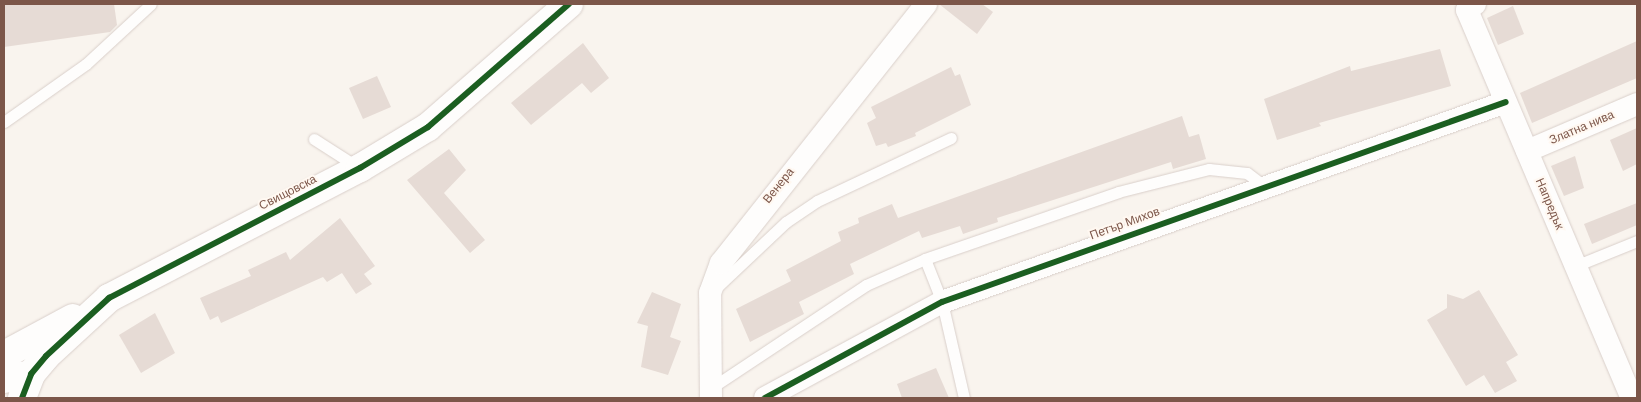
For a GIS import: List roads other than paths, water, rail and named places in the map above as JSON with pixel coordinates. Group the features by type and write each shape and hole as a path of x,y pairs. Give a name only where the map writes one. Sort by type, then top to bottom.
{"street":[{"name":"Свищовска","path":"27,386 109,298 360,168 428,126 569,4"},
{"name":"Венера","path":"711,393 710,293 721,264 738,236 926,4"},
{"name":"Напредък","path":"1471,7 1506,102 1632,398"},
{"name":"Петър Михов","path":"765,398 942,302 1264,186 1506,102"},
{"name":"Златна нива","path":"1527,151 1637,104"},
{"path":"4,354 109,298"},
{"path":"4,379 27,386"}],"lane":[{"path":"4,122 86,64 151,4"},
{"path":"710,293 786,222 817,201 951,138"},
{"path":"314,140 360,168"},
{"path":"711,393 866,285 925,259 1118,192 1210,169 1247,172 1264,186"},
{"path":"1575,266 1637,240"},
{"path":"925,259 942,302 964,398"}]}
